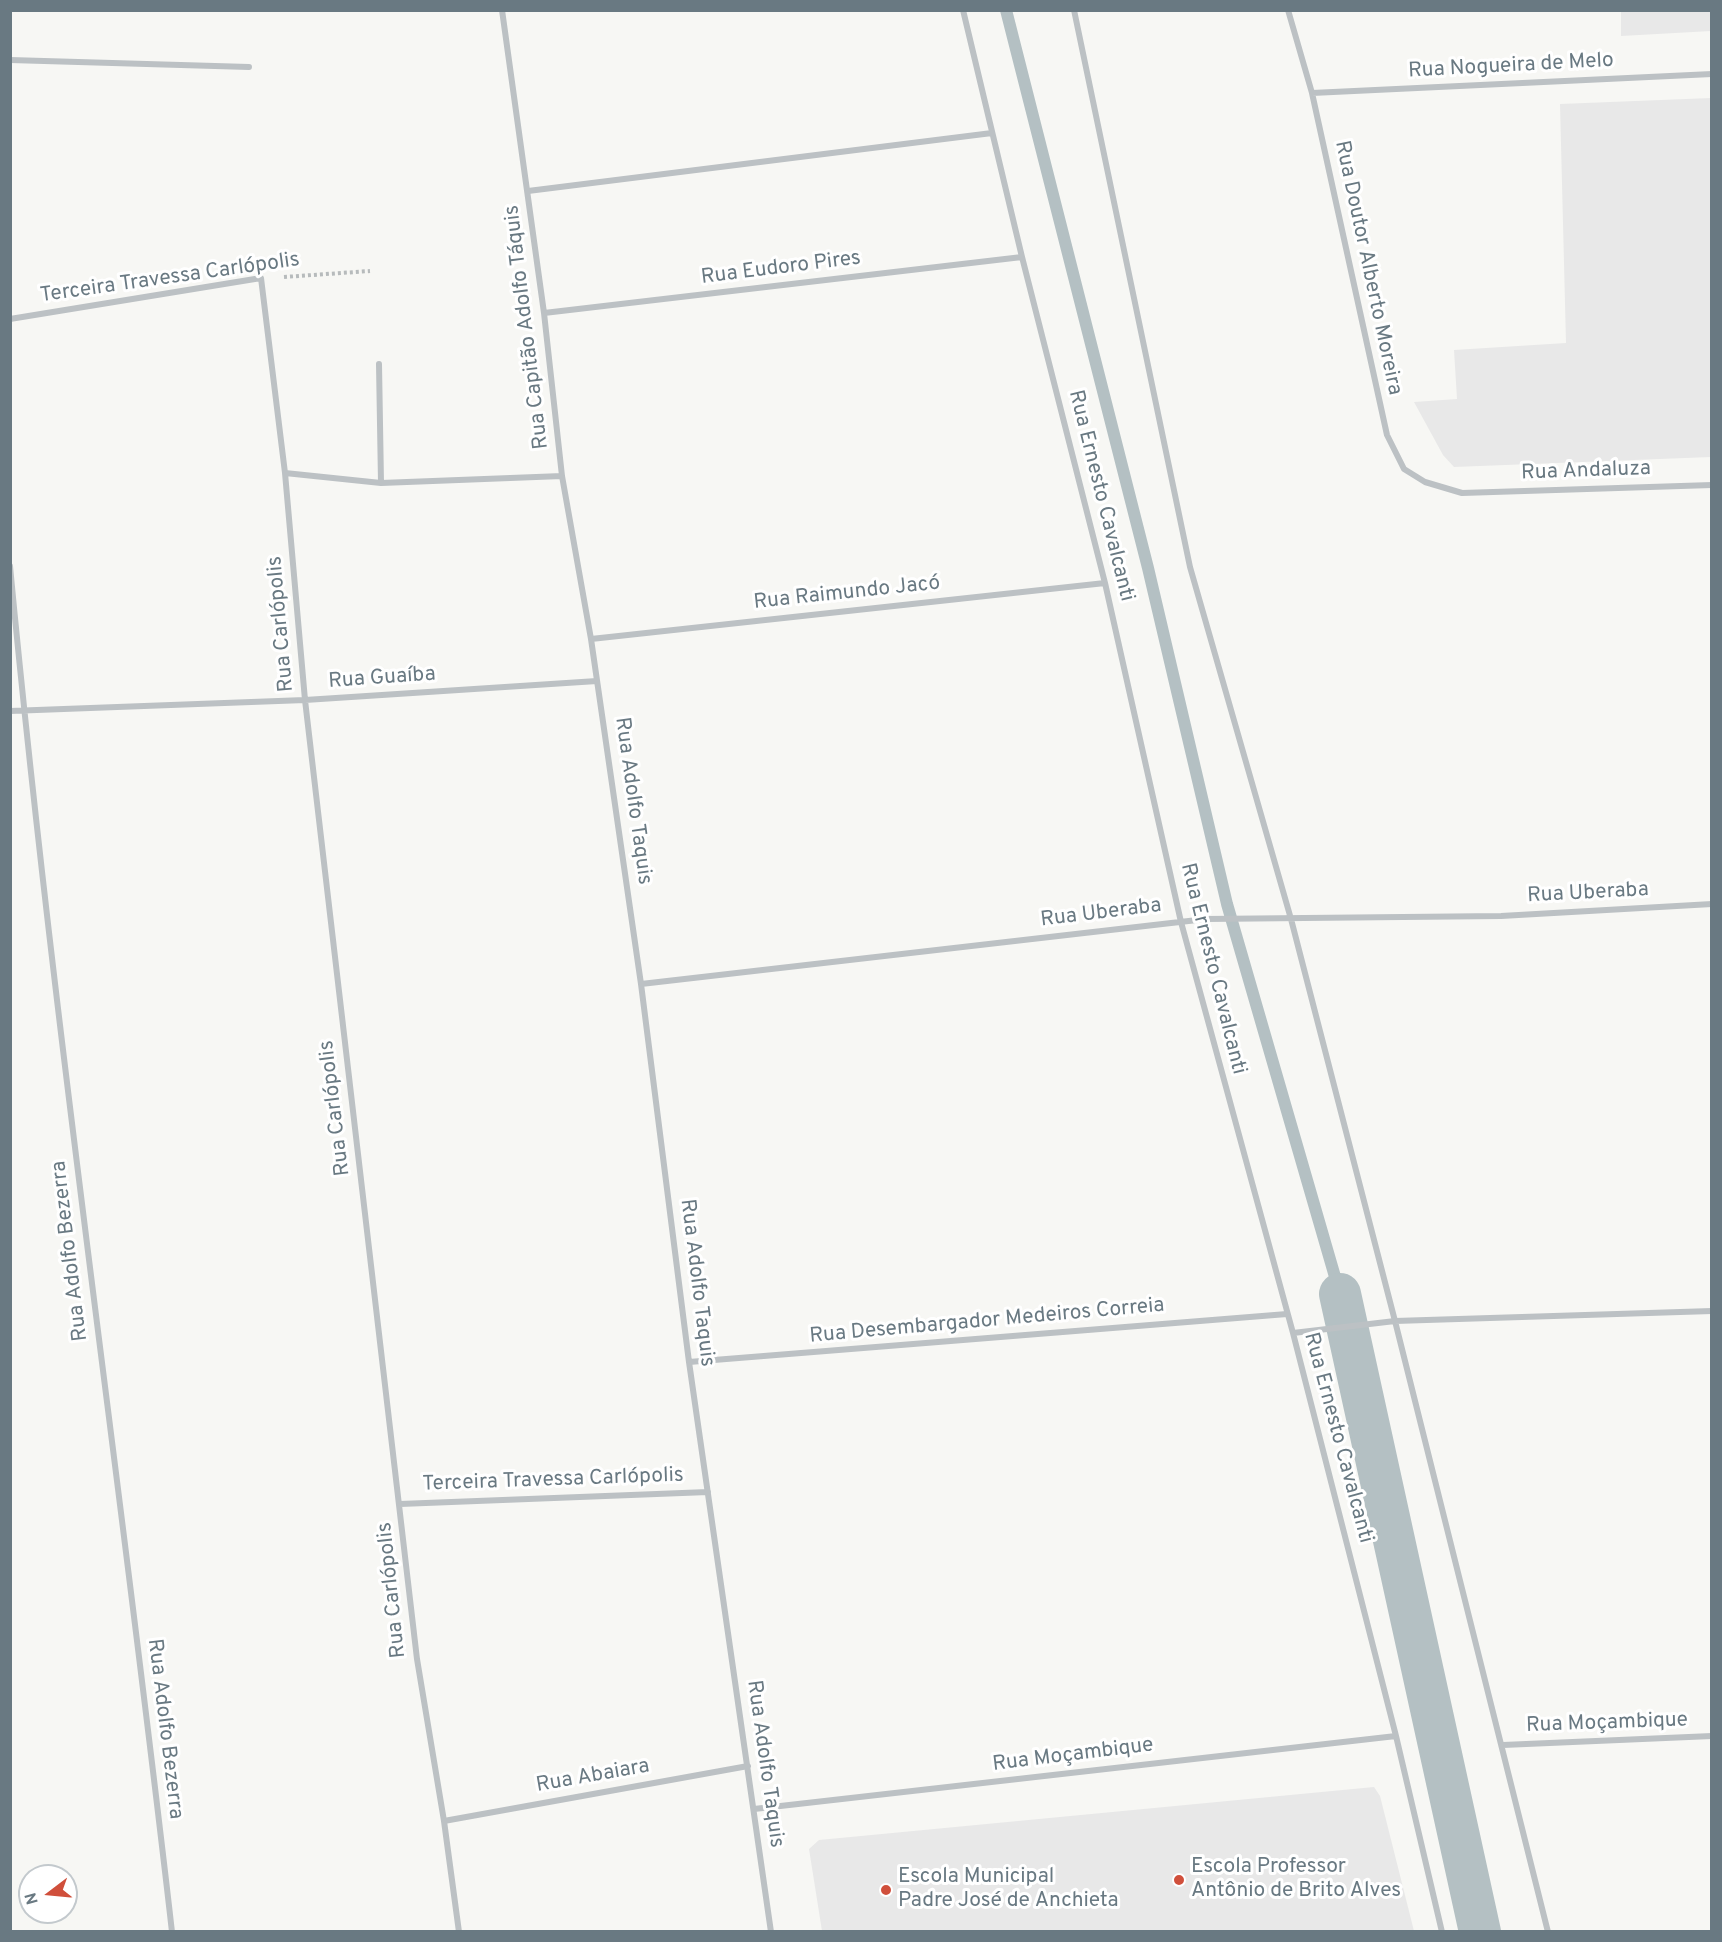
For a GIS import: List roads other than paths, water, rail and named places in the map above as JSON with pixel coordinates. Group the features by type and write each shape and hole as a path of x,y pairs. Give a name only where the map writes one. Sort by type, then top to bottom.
{"street":[{"name":"Rua Capitão Adolfo Táquis","path":"502,10 544,313 562,476 591,639"},
{"name":"Rua Ernesto Cavalcanti","path":"963,10 1022,257 1105,583 1181,922 1293,1333 1396,1736 1442,1932"},
{"path":"1074,10 1190,567 1291,919 1503,1745 1548,1932"},
{"name":"Rua Doutor Alberto Moreira","path":"1288,10 1312,93 1387,435 1404,469 1425,482 1462,493"},
{"path":"10,60 249,67"},
{"name":"Rua Nogueira de Melo","path":"1312,93 1712,74"},
{"path":"528,191 992,133"},
{"name":"Rua Eudoro Pires","path":"544,313 1022,257"},
{"name":"Terceira Travessa Carlópolis","path":"10,319 261,279"},
{"name":"Rua Carlópolis","path":"261,279 285,473 305,700 417,1659 444,1821 459,1932"},
{"path":"380,364 381,483"},
{"path":"285,473 381,483 562,476"},
{"name":"Rua Andaluza","path":"1462,493 1712,485"},
{"name":"Rua Adolfo Bezerra","path":"10,566 24,711 93,1305 171,1932"},
{"name":"Rua Raimundo Jacó","path":"591,639 1105,583"},
{"name":"Rua Adolfo Taquis","path":"591,639 641,984 689,1362 771,1932"},
{"name":"Rua Guaíba","path":"10,711 305,700 597,681"},
{"name":"Rua Uberaba","path":"641,984 1206,919 1501,916 1712,904"},
{"path":"1293,1333 1395,1321 1712,1311"},
{"name":"Rua Desembargador Medeiros Correia","path":"689,1362 1287,1314"},
{"name":"Terceira Travessa Carlópolis","path":"400,1504 708,1492"},
{"name":"Rua Moçambique","path":"754,1809 1396,1736"},
{"name":"Rua Moçambique","path":"1503,1745 1712,1736"},
{"name":"Rua Abaiara","path":"444,1821 748,1766"}],"waterway":[{"path":"1006,10 1148,568 1227,904 1340,1294"},
{"path":"1340,1294 1480,1932"}],"place":[{"name":"Escola Professor Antônio de Brito Alves","path":"1179,1880"},
{"name":"Escola Municipal Padre José de Anchieta","path":"886,1890"}]}
